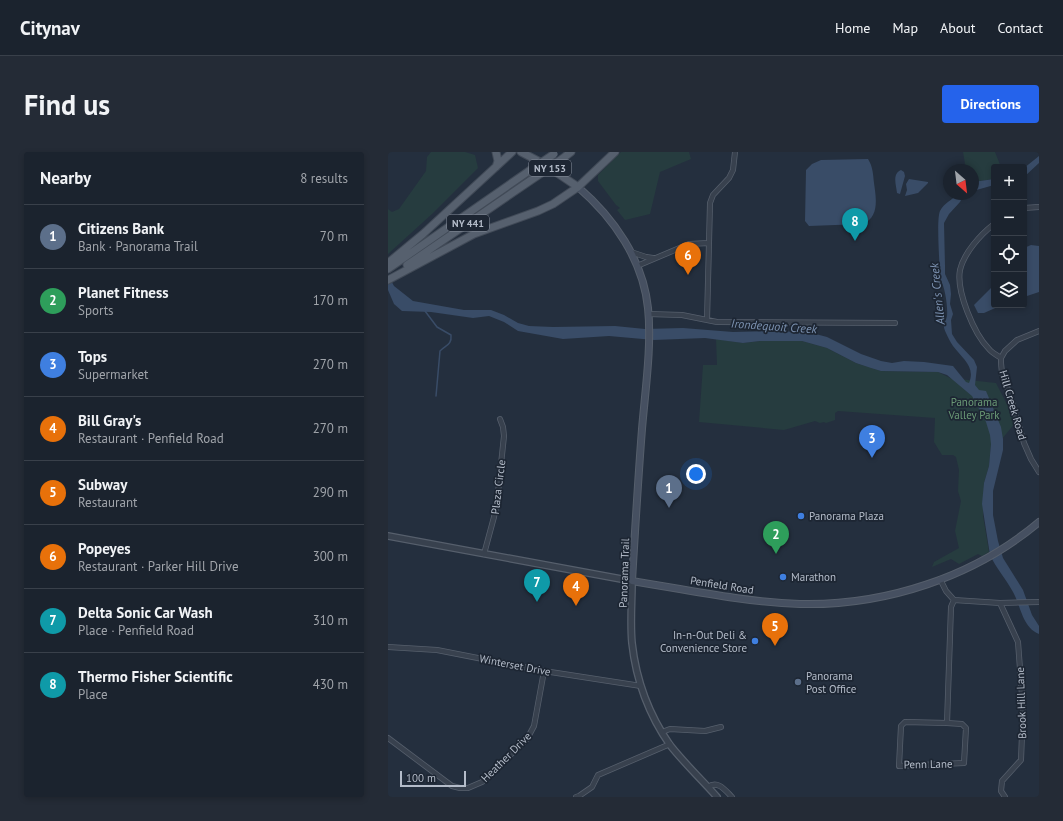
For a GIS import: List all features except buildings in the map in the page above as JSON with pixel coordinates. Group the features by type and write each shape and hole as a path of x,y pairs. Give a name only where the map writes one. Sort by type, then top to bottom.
{"main road":[{"path":"496,152 498,161 496,167"},
{"path":"392,262 512,152"},
{"name":"NY 153","path":"521,152 544,164 578,187"},
{"name":"NY 441","path":"401,272 571,152"},
{"path":"388,279 474,234 538,211 563,198 578,187 615,152"},
{"name":"NY 441","path":"388,269 392,262 556,153"},
{"name":"Panorama Trail","path":"578,187 596,204 613,224 631,252 646,295 649,325 638,472 632,581"},
{"name":"Penfield Road","path":"632,581 740,598 802,604 860,600 900,592 940,579 967,568 1012,543 1039,522"}],"street":[{"path":"707,320 710,202 713,195 729,178 733,170 735,152"},
{"path":"1027,208 1039,207"},
{"path":"991,227 971,248 964,260 959,278 968,312 979,335 990,351 1001,358"},
{"path":"637,266 689,244 709,243"},
{"path":"631,252 646,258 657,257"},
{"path":"648,314 675,314 723,322 895,323"},
{"name":"Hill Creek Road","path":"1039,331 1017,340 1005,351 1001,358 1002,373 1018,418 1024,443 1039,472"},
{"name":"Plaza Circle","path":"484,554 497,502 504,436 500,419"},
{"name":"Penfield Road","path":"388,536 632,581"},
{"path":"940,579 946,591 954,600 1000,603 1039,602"},
{"name":"Panorama Trail","path":"632,581 632,642 641,686 654,717 670,744 717,797"},
{"path":"947,723 951,607 954,600"},
{"name":"Brook Hill Lane","path":"1000,603 1018,642 1023,709 1021,760 1002,780 1001,791 1006,797"},
{"name":"Winterset Drive","path":"388,647 437,650 544,671 641,686"},
{"name":"Heather Drive","path":"388,738 448,784 460,788 474,786 482,782 527,739 534,726 544,671"},
{"name":"Penn Lane","path":"903,723 947,723 964,725 966,728 964,763 899,766 901,726 903,723"},
{"path":"662,732 670,729 705,731 721,727"},
{"path":"576,797 592,787 598,775 670,744"},
{"path":"708,787 717,784 732,797"}],"green space":[{"path":"431,152 465,152 475,155 478,168 432,214 388,254 388,209 392,212 399,209 426,171 427,157"},
{"path":"621,152 689,152 691,159 660,172 650,214 625,220 617,210 620,208 616,205 598,181 598,175"},
{"path":"963,152 995,152 1000,164 991,164 991,179 979,181 979,164 965,164"},
{"name":"Panorama Valley Park","path":"716,339 743,343 760,341 802,341 827,348 856,363 881,371 938,372 950,378 996,383 1016,422 1001,440 991,439 989,466 984,483 983,516 989,552 982,556 978,554 959,564 951,559 932,567 934,562 959,548 955,531 961,501 958,491 959,470 956,457 953,455 942,455 934,442 935,418 838,411 835,413 835,420 826,423 815,421 784,430 699,422 703,365 717,365"}],"water":[{"path":"1039,156 1039,163 1027,174 1027,166"},
{"path":"868,159 871,165 876,194 876,206 872,217 862,224 809,226 805,221 806,170 812,164 821,160"},
{"path":"901,170 904,172 905,176 900,194 897,193 895,180 896,174"},
{"path":"909,179 928,183 918,193 905,196 907,190 906,184"},
{"path":"991,179 991,186 979,189 979,181"},
{"path":"951,200 961,200 949,214 944,223 945,274 950,285 950,304 953,314 951,320 952,334 957,342 974,360 977,367 975,385 979,390 986,391 1001,427 1003,450 993,491 993,515 1003,558 1023,590 1032,615 1039,626 1039,634 1033,631 1025,621 1013,592 990,555 982,504 984,483 989,466 991,444 986,422 972,396 947,375 938,372 881,371 856,363 827,348 802,341 760,341 743,343 705,338 654,340 609,336 563,339 518,331 504,322 489,316 473,318 431,312 402,311 394,304 388,290 388,275 394,286 413,301 464,310 491,310 518,323 529,326 615,326 645,329 683,328 733,332 779,331 812,333 827,337 861,354 881,361 892,363 904,361 924,362 953,366 966,382 969,383 971,372 969,367 948,338 944,325 947,316 947,307 945,291 940,279 938,233 940,211"},
{"path":"1031,245 1039,246 1039,292 1027,296 1027,272 1027,247"},
{"path":"991,288 991,308 995,308 984,313 978,313 974,305"}],"waterway":[{"path":"425,311 437,327 451,335 450,343 440,351 436,396"}],"place":[{"name":"Thermo Fisher Scientific","path":"855,241"},
{"name":"Popeyes","path":"688,275"},
{"name":"Tops","path":"872,458"},
{"name":"Citizens Bank","path":"669,508"},
{"name":"Panorama Plaza","path":"801,516"},
{"name":"Planet Fitness","path":"776,554"},
{"name":"Marathon","path":"783,577"},
{"name":"Delta Sonic Car Wash","path":"537,602"},
{"name":"Bill Gray's","path":"576,606"},
{"name":"In-n-Out Deli & Convenience Store","path":"755,641"},
{"name":"Subway","path":"775,646"},
{"name":"Panorama Post Office","path":"798,682"}],"water label":[{"name":"Allen's Creek","path":"937,294"},
{"name":"Irondequoit Creek","path":"774,326"}]}
